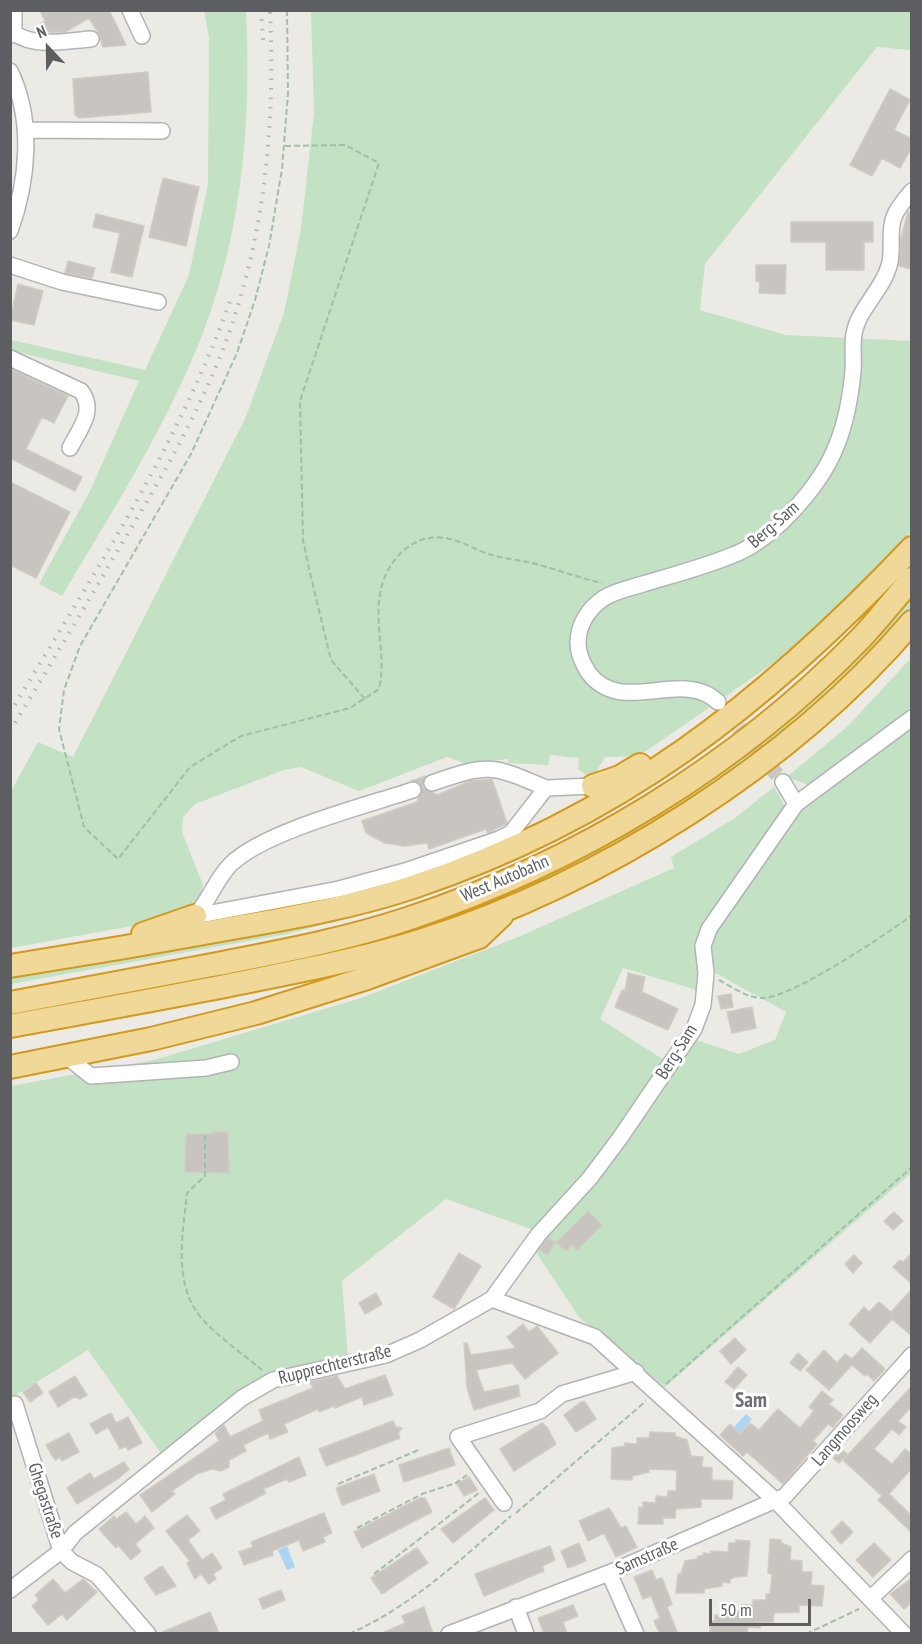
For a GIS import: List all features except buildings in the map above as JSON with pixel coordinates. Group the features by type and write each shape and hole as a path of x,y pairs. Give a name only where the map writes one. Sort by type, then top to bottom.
{"highway":[{"path":"10,966 322,912 411,888 473,866 551,831 616,796 685,752 716,728 799,659 912,548"},
{"name":"West Autobahn","path":"10,1003 297,949 407,920 523,874 618,826 711,765 786,708 862,637 912,579"},
{"name":"West Autobahn","path":"10,1026 348,962 424,940 509,908 598,867 669,826 742,776 818,715 912,622"},
{"path":"593,786 620,777 679,741 716,728"},
{"path":"10,1067 151,1039 256,1013 367,978 479,937 509,908"},
{"path":"107,949 156,928 195,916"}],"street":[{"path":"14,10 12,34 24,40 39,43 92,39"},
{"path":"130,10 142,36"},
{"path":"10,71 22,103 26,130 20,203 10,231"},
{"path":"26,130 162,131"},
{"name":"Berg-Sam","path":"718,702 702,692 690,689 642,693 612,691 597,684 584,666 578,644 580,627 585,617 604,598 718,561 750,547 782,522 822,477 839,445 846,421 853,369 854,334 860,318 890,265 893,217 912,190"},
{"path":"10,265 62,282 158,302"},
{"path":"10,358 81,391 87,399 89,409 70,448"},
{"name":"Berg-Sam","path":"492,1299 538,1235 590,1178 620,1138 694,1029 703,1005 706,973 703,946 709,929 796,804 912,718"},
{"path":"432,783 489,767 504,770 546,788 593,786"},
{"path":"783,782 796,804"},
{"path":"195,916 339,889 405,871 499,838 511,833 546,788"},
{"path":"195,916 207,903 214,883 232,863 255,846 412,790"},
{"path":"66,1056 91,1077 206,1068 231,1062"},
{"path":"492,1299 595,1337 658,1391 776,1501 803,1522 869,1602 904,1634"},
{"name":"Rupprechterstraße","path":"10,1590 61,1551 75,1533 233,1404 273,1380 386,1355 420,1340 492,1299"},
{"name":"Langmoosweg","path":"776,1501 798,1488 912,1355"},
{"path":"504,1503 458,1437 540,1411 562,1395 636,1372"},
{"name":"Ghegastraße","path":"15,1404 61,1551 72,1562 97,1575 148,1634"},
{"name":"Samstraße","path":"449,1634 516,1606 609,1573 776,1501"},
{"path":"869,1602 912,1559"},
{"path":"609,1573 636,1634"},
{"path":"516,1606 526,1634"}],"path":[{"path":"287,10 288,93 285,146 269,246 255,300 237,353 190,454 80,646 64,690 59,729 84,827 118,859 190,767 241,735 351,708 380,689 383,673 380,591 387,572 398,555 419,540 433,537 447,538 492,555 629,589"},
{"path":"285,146 345,145 379,163 300,401 303,540 310,573 331,660 365,699"},
{"path":"706,973 743,994 763,999 786,991 874,944 912,915"},
{"path":"205,1135 205,1176 187,1193 181,1254 189,1297 200,1316 273,1380"},
{"path":"349,1634 375,1622 424,1591 658,1391 912,1167"},
{"path":"338,1484 421,1449"},
{"path":"357,1528 422,1494 456,1483 479,1467"},
{"path":"374,1574 491,1484"},
{"path":"806,1634 869,1602"}],"green space":[{"path":"204,11 246,11 245,142 233,228 223,270 211,312 195,353 166,416 133,477 62,596 39,584 90,491 139,381 13,351 11,340 145,370 189,275 208,184 209,38"},
{"path":"311,11 911,11 911,50 877,47 705,264 700,310 786,335 911,341 911,532 841,606 775,662 639,756 605,757 594,775 585,774 578,769 579,758 550,755 548,765 509,763 508,759 466,764 447,757 359,791 301,767 284,770 195,804 183,817 182,832 203,885 197,906 159,921 11,948 11,791 38,742 73,757 245,419 284,313 301,229 314,113"},
{"path":"911,596 911,608 869,651 804,712 758,750 684,808 580,866 466,915 391,939 298,962 143,992 142,989 279,963 391,935 486,902 588,855 676,803 778,729"},
{"path":"911,658 911,1173 665,1387 579,1317 535,1251 534,1230 446,1199 342,1281 348,1359 278,1372 246,1386 162,1455 88,1350 11,1398 11,1086 154,1060 361,998 518,937 674,868 671,857 735,818 774,787 785,806 811,786 787,777 848,726","holes":["623,968 700,991 712,971 786,1012 775,1040 739,1054 693,1039 667,1062 600,1019"]},
{"path":"405,903 287,934 11,984 11,977 286,929"}],"water":[{"path":"746,1414 752,1419 740,1433 734,1427"},
{"path":"287,1546 295,1567 287,1570 278,1550"}],"tunnel":[{"path":"724,710 783,782"}],"railway":[{"path":"261,10 263,40"},
{"path":"10,731 163,474 192,419 229,333 242,293 260,214 269,133 270,10"},
{"path":"10,713 131,511 159,459 210,353 231,298"}],"district":[{"name":"Sam","path":"751,1401"}]}
